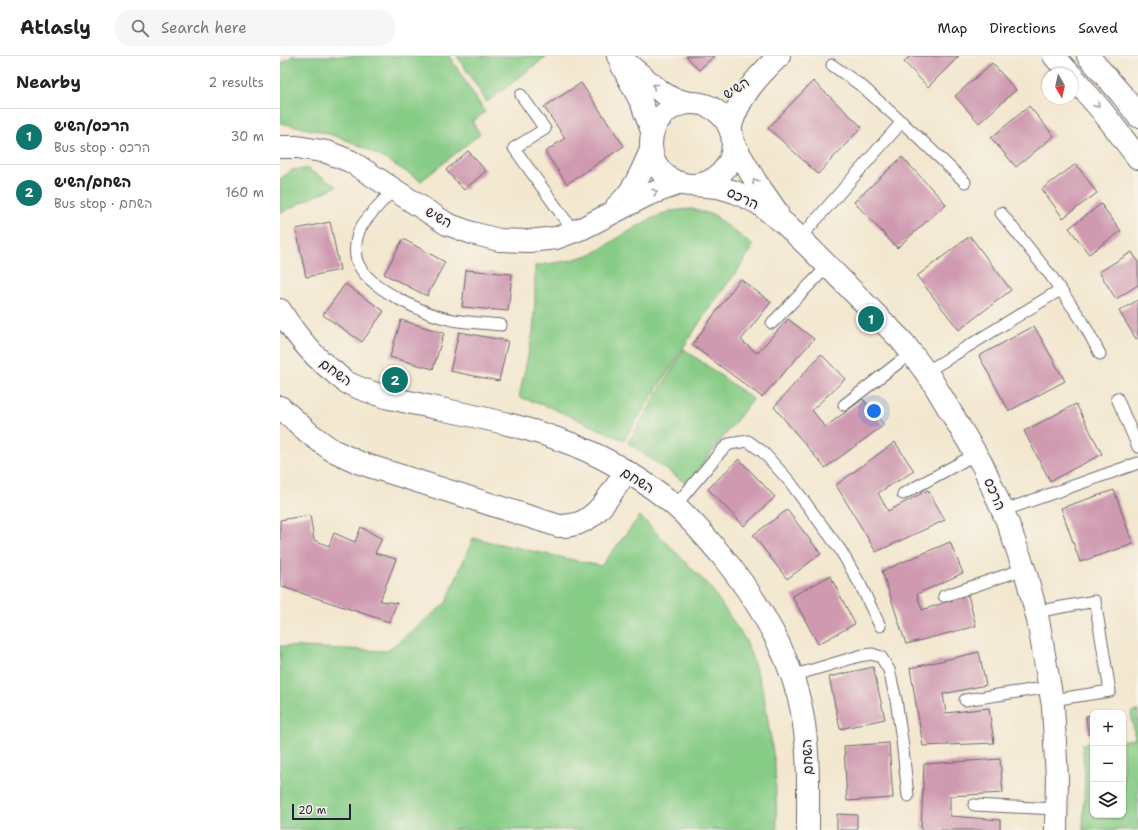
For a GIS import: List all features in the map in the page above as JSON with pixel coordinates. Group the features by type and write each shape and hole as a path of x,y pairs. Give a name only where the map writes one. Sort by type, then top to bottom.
{"street":[{"path":"617,56 673,99 715,110 724,118 732,136 732,155 726,167 718,176 707,182 688,184 670,179 661,171 654,161 652,140 642,104 617,56"},
{"path":"1054,56 1065,68"},
{"path":"1088,56 1138,116"},
{"name":"השיש","path":"696,104 723,97 733,92 773,62"},
{"name":"השיש","path":"732,136 739,103 753,83 773,62"},
{"path":"1078,83 1102,111 1138,158"},
{"path":"652,140 658,120 666,111 677,105 696,104"},
{"name":"הרכס","path":"732,136 756,182 792,231"},
{"name":"השיש","path":"607,215 625,198 635,185 652,140"},
{"name":"השיש","path":"280,147 297,147 327,152 350,161 447,224 492,238 529,241 556,238 583,228 647,195 688,184"},
{"name":"הרכס","path":"688,184 718,187 735,192 758,203 792,231 903,342 912,353 952,413 983,466 1024,569 1036,612 1051,693 1056,779 1056,819"},
{"name":"השחם","path":"280,310 290,327 306,348 324,365 350,384 386,397 509,424 544,434 576,446 646,484 675,506 707,538 747,588 778,643 792,676 798,695 808,753 808,830"},
{"path":"280,407 310,434 332,450 360,462 559,526 573,525 585,520 597,511 626,472"}],"lane":[{"path":"832,64 863,87 965,182"},
{"path":"521,95 544,129 514,148 574,232"},
{"path":"792,231 902,122"},
{"path":"394,189 359,230 356,248 356,261 367,277 391,294 423,310 452,320 501,325"},
{"path":"1001,213 1051,276 1083,322 1100,354"},
{"path":"772,323 828,266"},
{"path":"926,372 1060,290"},
{"path":"844,405 912,353"},
{"path":"1117,398 1138,447"},
{"path":"675,506 721,451 730,444 740,441 748,441 763,452 790,482 841,551 861,586 880,626"},
{"path":"903,494 976,454"},
{"path":"1002,511 1138,463"},
{"path":"944,596 1024,569"},
{"path":"965,700 1051,693 1110,691 1095,601 1036,612"},
{"path":"792,676 859,656 872,654 881,657 889,670 896,700 908,796"},
{"path":"974,805 1056,819"}],"green space":[{"path":"292,56 449,56 485,112 472,122 480,134 421,181 375,153 356,144 313,130 280,123 280,85 282,83 280,81 280,65"},
{"path":"457,56 547,56 487,102"},
{"path":"307,169 337,186 280,213 280,179 292,170"},
{"path":"692,209 714,215 753,246 737,271 703,317 624,440 549,407 519,397 533,333 535,266 572,260 592,254 646,221 670,211"},
{"path":"684,349 753,399 687,484 628,443"},
{"path":"640,516 711,588 746,641 763,690 775,765 777,830 280,830 280,646 387,651 446,603 473,538 601,566"},
{"path":"1138,711 1138,830 1083,830 1085,772 1082,744 1090,743 1090,818 1126,818 1126,740 1135,739 1131,712"}],"building":[{"path":"686,56 714,56 699,70"},
{"path":"910,56 959,56 928,87 904,62"},
{"path":"992,63 1016,90 979,123 955,96"},
{"path":"813,81 862,127 818,174 768,128"},
{"path":"581,83 624,146 567,184 545,152 565,138 544,107"},
{"path":"1029,106 1054,136 1016,167 991,138"},
{"path":"468,151 486,171 464,190 446,170"},
{"path":"902,157 946,204 897,248 854,202"},
{"path":"1076,164 1097,193 1063,218 1042,189"},
{"path":"1101,204 1121,231 1089,254 1069,228"},
{"path":"330,222 340,270 306,277 296,229"},
{"path":"970,236 1011,290 959,330 917,276"},
{"path":"403,239 445,262 427,296 384,274"},
{"path":"1132,252 1138,262 1138,285 1116,299 1099,272"},
{"path":"466,270 512,274 508,311 462,307"},
{"path":"740,279 771,302 741,340 757,353 788,319 814,339 762,397 692,345"},
{"path":"345,284 384,311 362,342 323,315"},
{"path":"1138,300 1138,338 1136,339 1119,311"},
{"path":"401,320 444,333 433,369 390,357"},
{"path":"1034,326 1065,381 1009,411 979,356"},
{"path":"459,332 508,341 499,381 450,371"},
{"path":"821,354 845,379 812,410 825,427 863,399 884,425 825,468 774,407"},
{"path":"1076,404 1102,454 1050,481 1024,431"},
{"path":"895,442 914,471 878,493 888,511 928,490 945,520 876,552 836,485"},
{"path":"739,459 775,497 744,526 708,489"},
{"path":"1114,490 1133,544 1080,562 1061,508"},
{"path":"787,510 821,554 787,579 753,535"},
{"path":"310,515 314,540 329,546 334,533 355,542 361,527 382,539 375,553 396,559 380,601 397,603 389,622 280,586 280,520"},
{"path":"950,542 963,573 917,594 922,610 968,595 976,626 906,644 882,571"},
{"path":"830,576 855,624 818,644 792,596"},
{"path":"979,652 986,685 943,694 946,713 989,708 994,743 923,746 910,668"},
{"path":"873,667 885,719 840,729 829,677"},
{"path":"1090,715 1090,734 1088,734 1086,716"},
{"path":"889,743 893,798 847,801 844,746"},
{"path":"1000,759 1003,793 950,796 950,816 1000,820 1000,830 921,830 924,764"},
{"path":"837,814 857,815 857,830 837,830"}],"place":[{"name":"הרכס/השיש","path":"871,319"},
{"name":"השחם/השיש","path":"395,380"}]}
